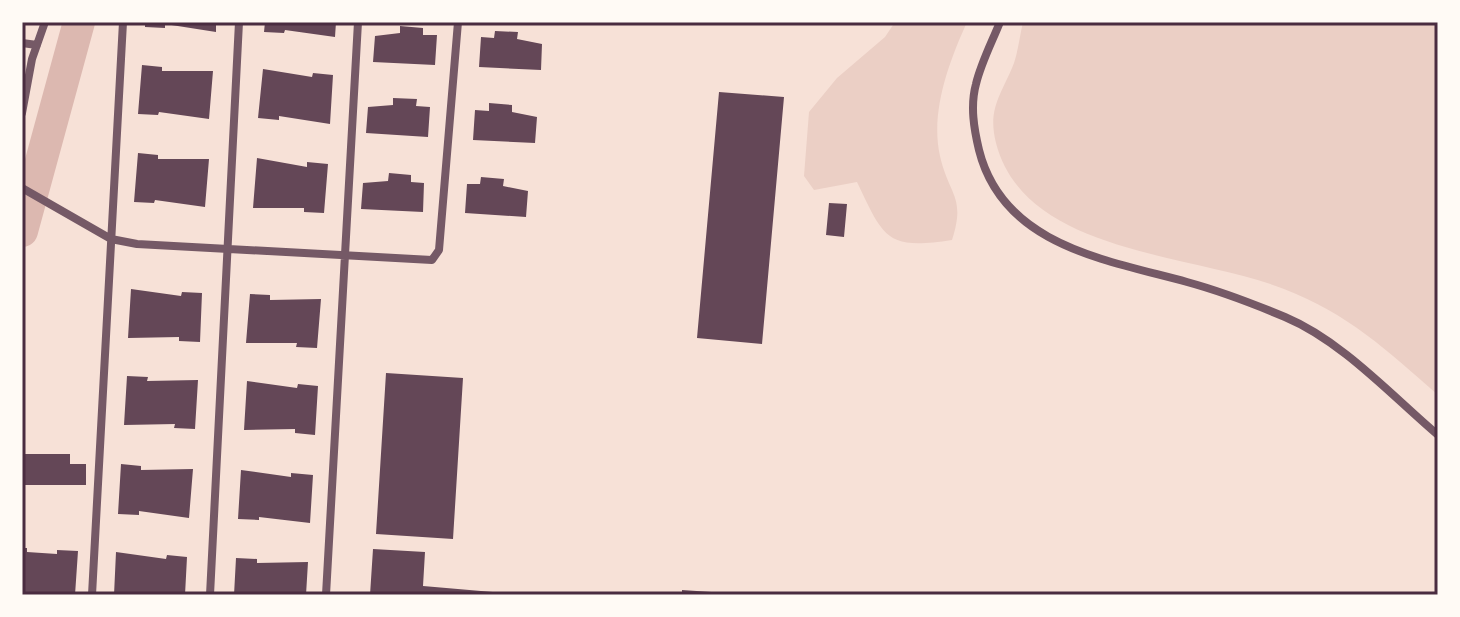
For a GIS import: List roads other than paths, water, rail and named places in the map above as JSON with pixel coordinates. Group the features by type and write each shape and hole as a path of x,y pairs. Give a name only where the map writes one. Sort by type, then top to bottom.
{"street":[{"path":"22,113 45,22"},
{"path":"92,595 123,22"},
{"path":"210,595 239,22"},
{"path":"326,595 358,22"},
{"path":"22,188 111,239 137,244 432,260 439,250 458,22"},
{"path":"1000,22 975,86 973,126 983,163 1004,200 1033,230 1088,257 1191,283 1288,318 1333,346 1438,435"},
{"path":"22,43 37,45"}],"waterway":[{"path":"22,231 79,22"}]}
